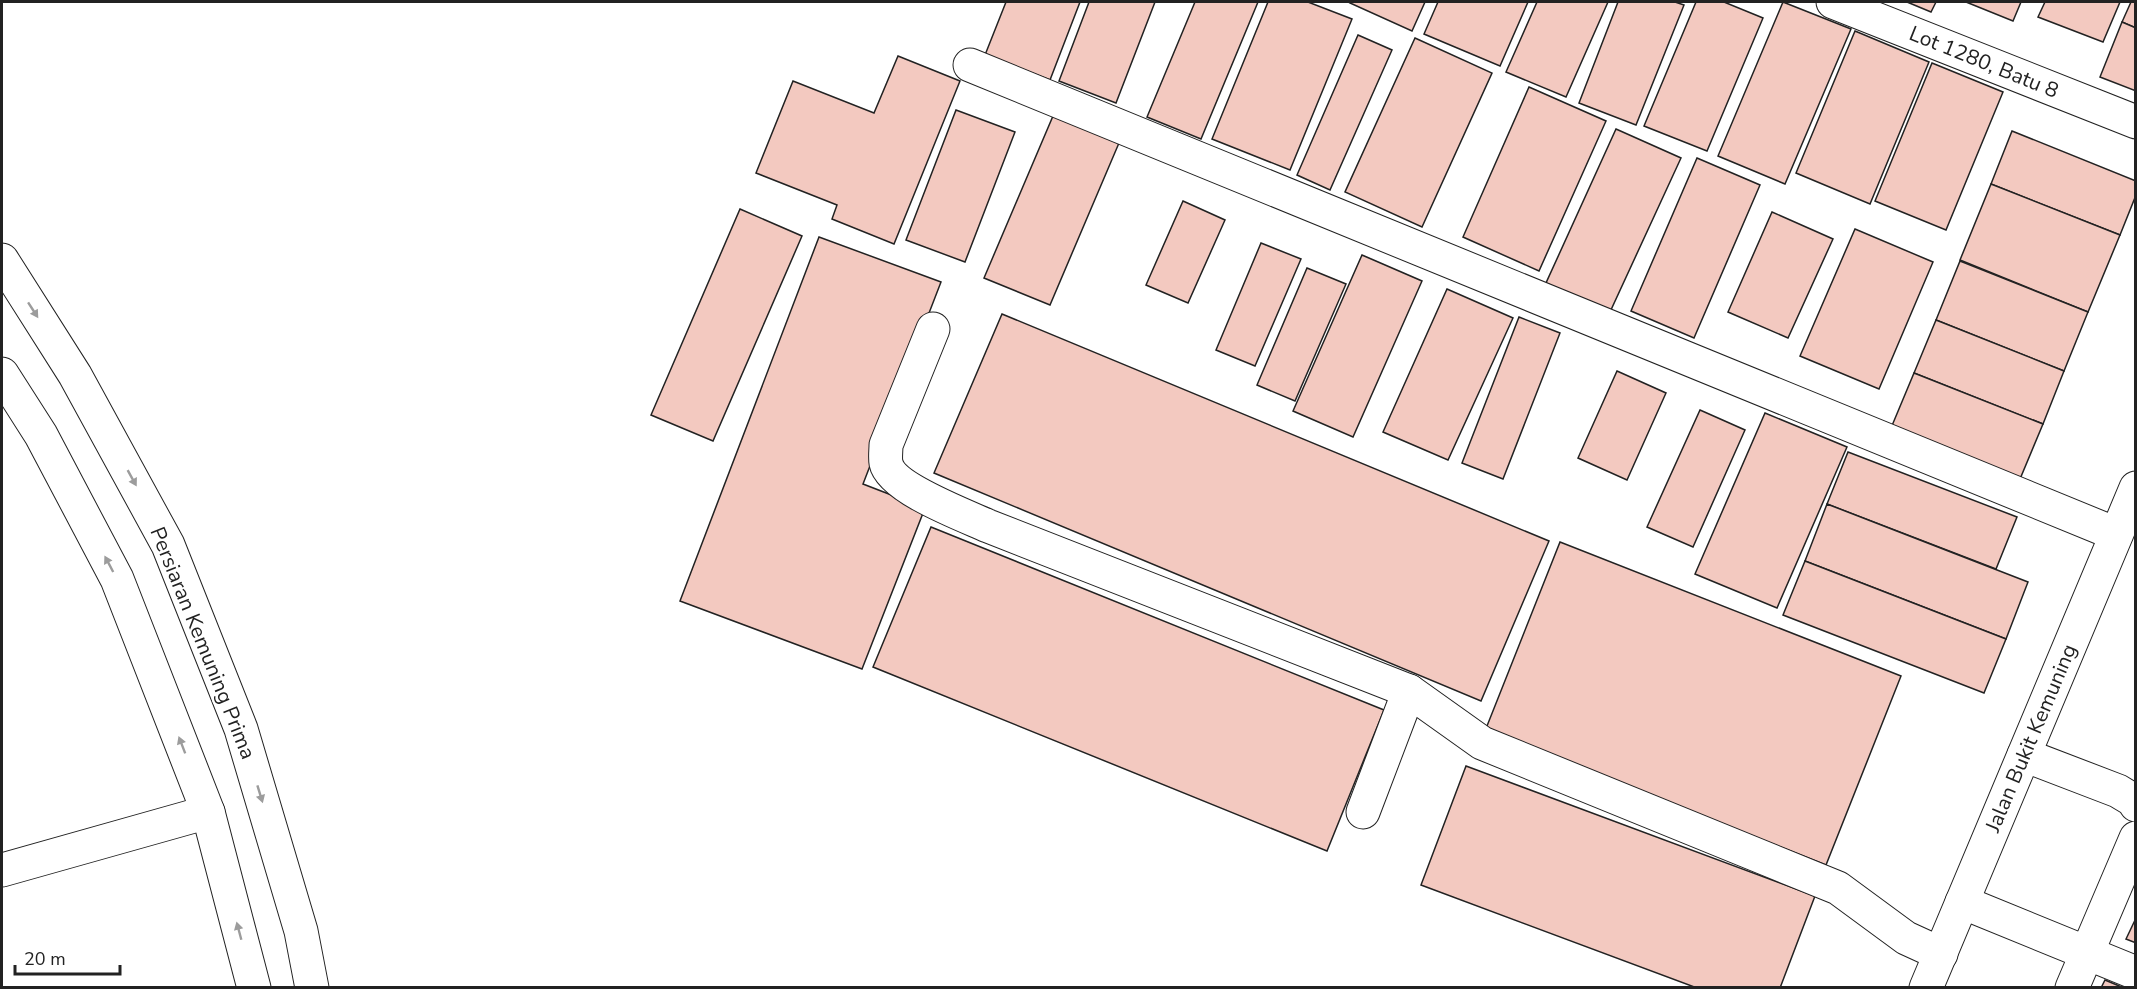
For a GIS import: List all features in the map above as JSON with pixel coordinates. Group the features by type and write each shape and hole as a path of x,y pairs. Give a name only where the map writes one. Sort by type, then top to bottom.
{"street":[{"name":"Lot 1280, Batu 8","path":"1833,2 2136,122"},
{"path":"970,65 2124,529"},
{"name":"Persiaran Kemuning Prima","path":"2,261 75,375 168,544 241,729 301,931 312,987"},
{"path":"933,329 886,445 886,465 897,481 935,503 988,526 1409,691 1482,743 1838,888 1906,938 1941,954"},
{"path":"2,374 41,435 117,579 208,812 254,987"},
{"name":"Jalan Bukit Kemuning","path":"1926,987 2024,754 2124,529 2136,488"},
{"path":"1363,812 1409,691"},
{"path":"2024,754 2118,791 2133,800 2136,805"},
{"path":"2,870 208,812"},
{"path":"2072,987 2136,838"},
{"path":"1962,902 2136,973"}],"building":[{"path":"1006,2 1080,2 1050,80 985,55"},
{"path":"1089,2 1155,2 1116,103 1059,81"},
{"path":"1195,2 1258,2 1201,139 1147,117"},
{"path":"1268,2 1308,2 1352,19 1290,170 1212,139"},
{"path":"1351,2 1425,2 1412,31"},
{"path":"1438,2 1528,2 1500,66 1424,34"},
{"path":"1537,2 1608,2 1566,97 1506,72"},
{"path":"1618,2 1675,2 1684,5 1636,125 1579,103"},
{"path":"1696,2 1724,2 1763,18 1707,151 1644,126"},
{"path":"1783,2 1851,29 1785,184 1718,156"},
{"path":"1907,2 1936,2 1931,12"},
{"path":"1966,2 2021,2 2013,21"},
{"path":"2045,2 2120,2 2103,42 2038,17"},
{"path":"2131,2 2136,2 2136,28 2122,22"},
{"path":"2122,22 2136,28 2136,91 2100,77"},
{"path":"1855,31 1929,62 1870,204 1796,173"},
{"path":"1358,35 1392,50 1330,190 1297,175"},
{"path":"1415,38 1492,73 1422,227 1345,192"},
{"path":"898,56 960,81 894,244 832,219 837,205 756,173 793,81 874,113"},
{"path":"1932,63 2003,92 1946,230 1875,201"},
{"path":"1529,87 1606,121 1539,271 1463,237"},
{"path":"956,110 1015,132 965,262 906,240"},
{"path":"1053,116 1119,143 1050,305 984,278"},
{"path":"1616,129 1681,158 1610,312 1546,283"},
{"path":"2012,131 2136,181 2136,195 2120,235 1991,184"},
{"path":"1697,158 1760,185 1694,338 1631,311"},
{"path":"1991,184 2120,235 2088,312 1960,260"},
{"path":"1183,201 1225,220 1188,303 1146,285"},
{"path":"740,209 802,236 713,441 651,415"},
{"path":"1772,212 1833,239 1788,338 1728,312"},
{"path":"1855,229 1933,262 1879,389 1800,356"},
{"path":"819,237 941,282 863,484 925,508 862,669 680,601"},
{"path":"1261,243 1301,259 1255,366 1216,350"},
{"path":"1362,255 1422,281 1353,437 1293,411"},
{"path":"1960,261 2088,312 2064,371 1936,320"},
{"path":"1307,268 1346,284 1295,401 1257,385"},
{"path":"1447,289 1513,318 1448,460 1383,432"},
{"path":"1002,314 1549,541 1481,701 934,473"},
{"path":"1519,317 1560,333 1503,479 1462,463"},
{"path":"1936,320 2064,371 2043,424 1914,373"},
{"path":"1617,371 1666,393 1627,480 1578,458"},
{"path":"1914,373 2043,424 2020,479 1891,428"},
{"path":"1700,410 1745,430 1693,547 1647,527"},
{"path":"1765,413 1847,447 1777,608 1695,574"},
{"path":"1848,452 2017,517 1996,569 1827,504"},
{"path":"1827,504 2028,582 2006,639 1805,561"},
{"path":"931,527 1384,710 1327,851 873,667"},
{"path":"1560,542 1901,676 1826,865 1485,731"},
{"path":"1805,561 2006,639 1984,693 1783,615"},
{"path":"1466,766 1815,896 1780,988 1697,988 1421,885"},
{"path":"2136,918 2136,943 2126,939"},
{"path":"2105,980 2124,988 2101,988"}]}
